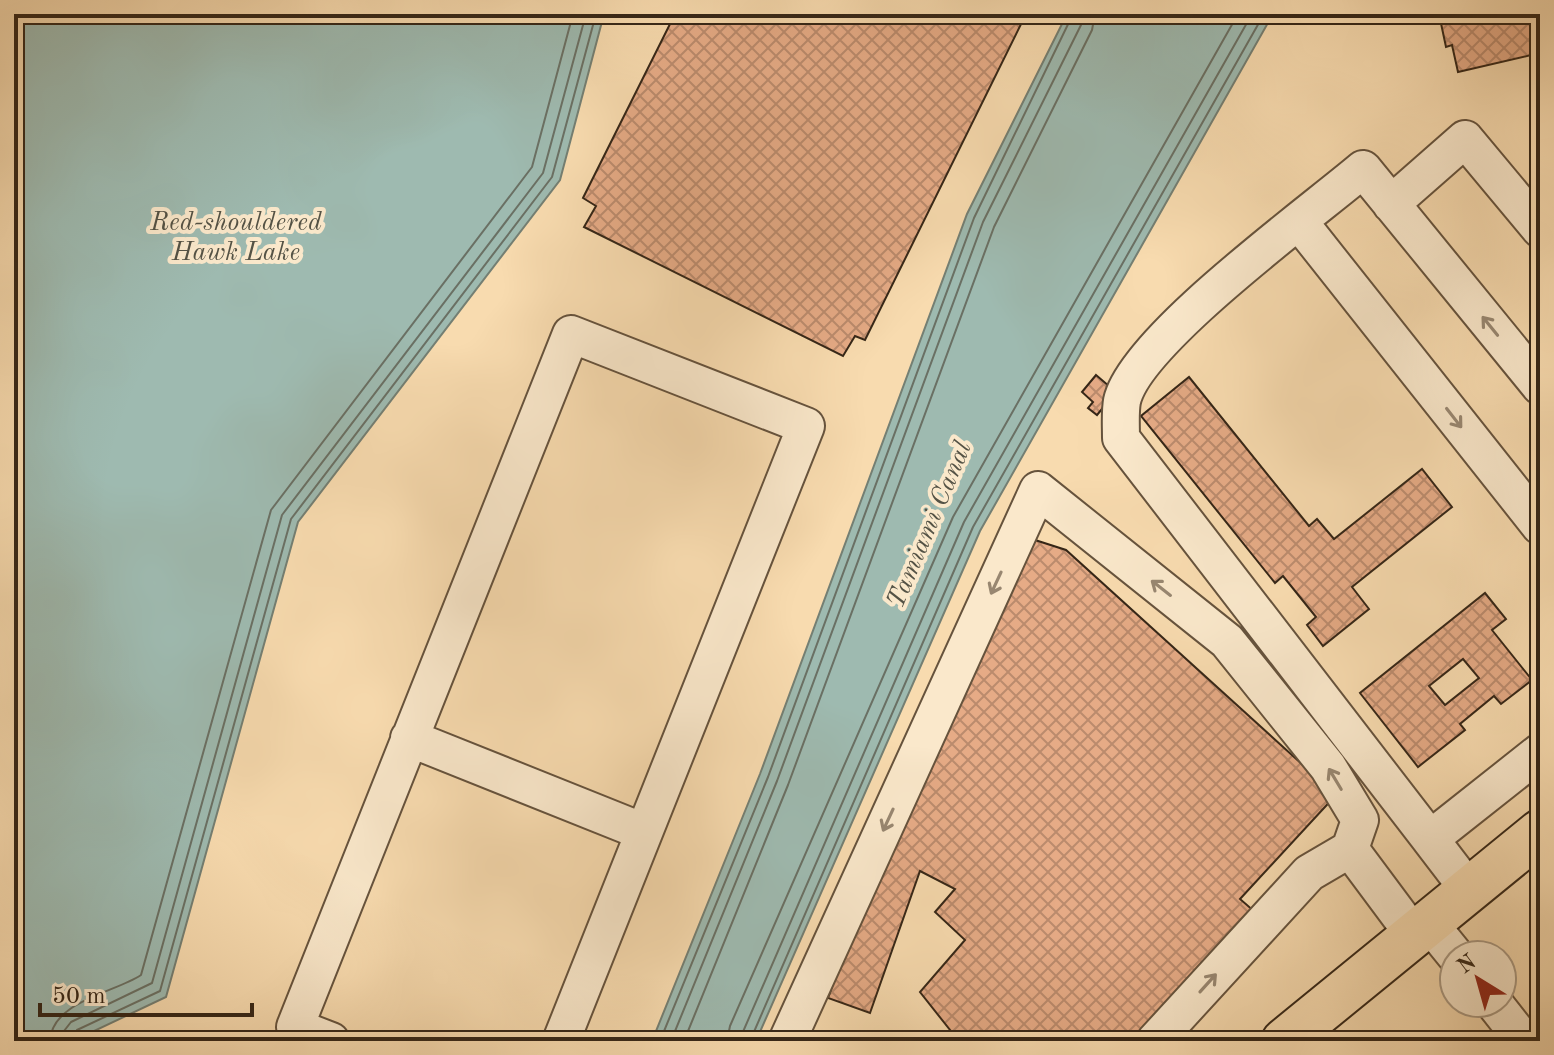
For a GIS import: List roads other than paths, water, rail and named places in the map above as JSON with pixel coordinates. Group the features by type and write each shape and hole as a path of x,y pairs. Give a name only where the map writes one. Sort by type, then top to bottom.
{"main road":[{"path":"1284,1041 1433,938 1469,890 1540,832"}],"street":[{"path":"1391,204 1465,139 1540,229"},
{"path":"1469,890 1121,438 1122,400 1140,365 1182,319 1363,169 1534,367"},
{"path":"1300,223 1540,526"},
{"path":"331,1041 295,1027 571,334 806,426 561,1041"},
{"path":"787,1041 1038,490 1227,641 1328,767 1360,820 1350,849 1309,873 1155,1041"},
{"path":"409,738 644,832"},
{"path":"1430,839 1540,752"},
{"path":"1350,849 1433,938"},
{"path":"1507,1019 1524,1041"}],"water":[{"name":"Red-shouldered Hawk Lake","path":"14,14 604,14 560,180 298,522 166,997 73,1041 14,1041"},
{"name":"Tamiami Canal","path":"1067,14 1273,14 980,531 756,1041 652,1041 760,774 967,214"}]}
